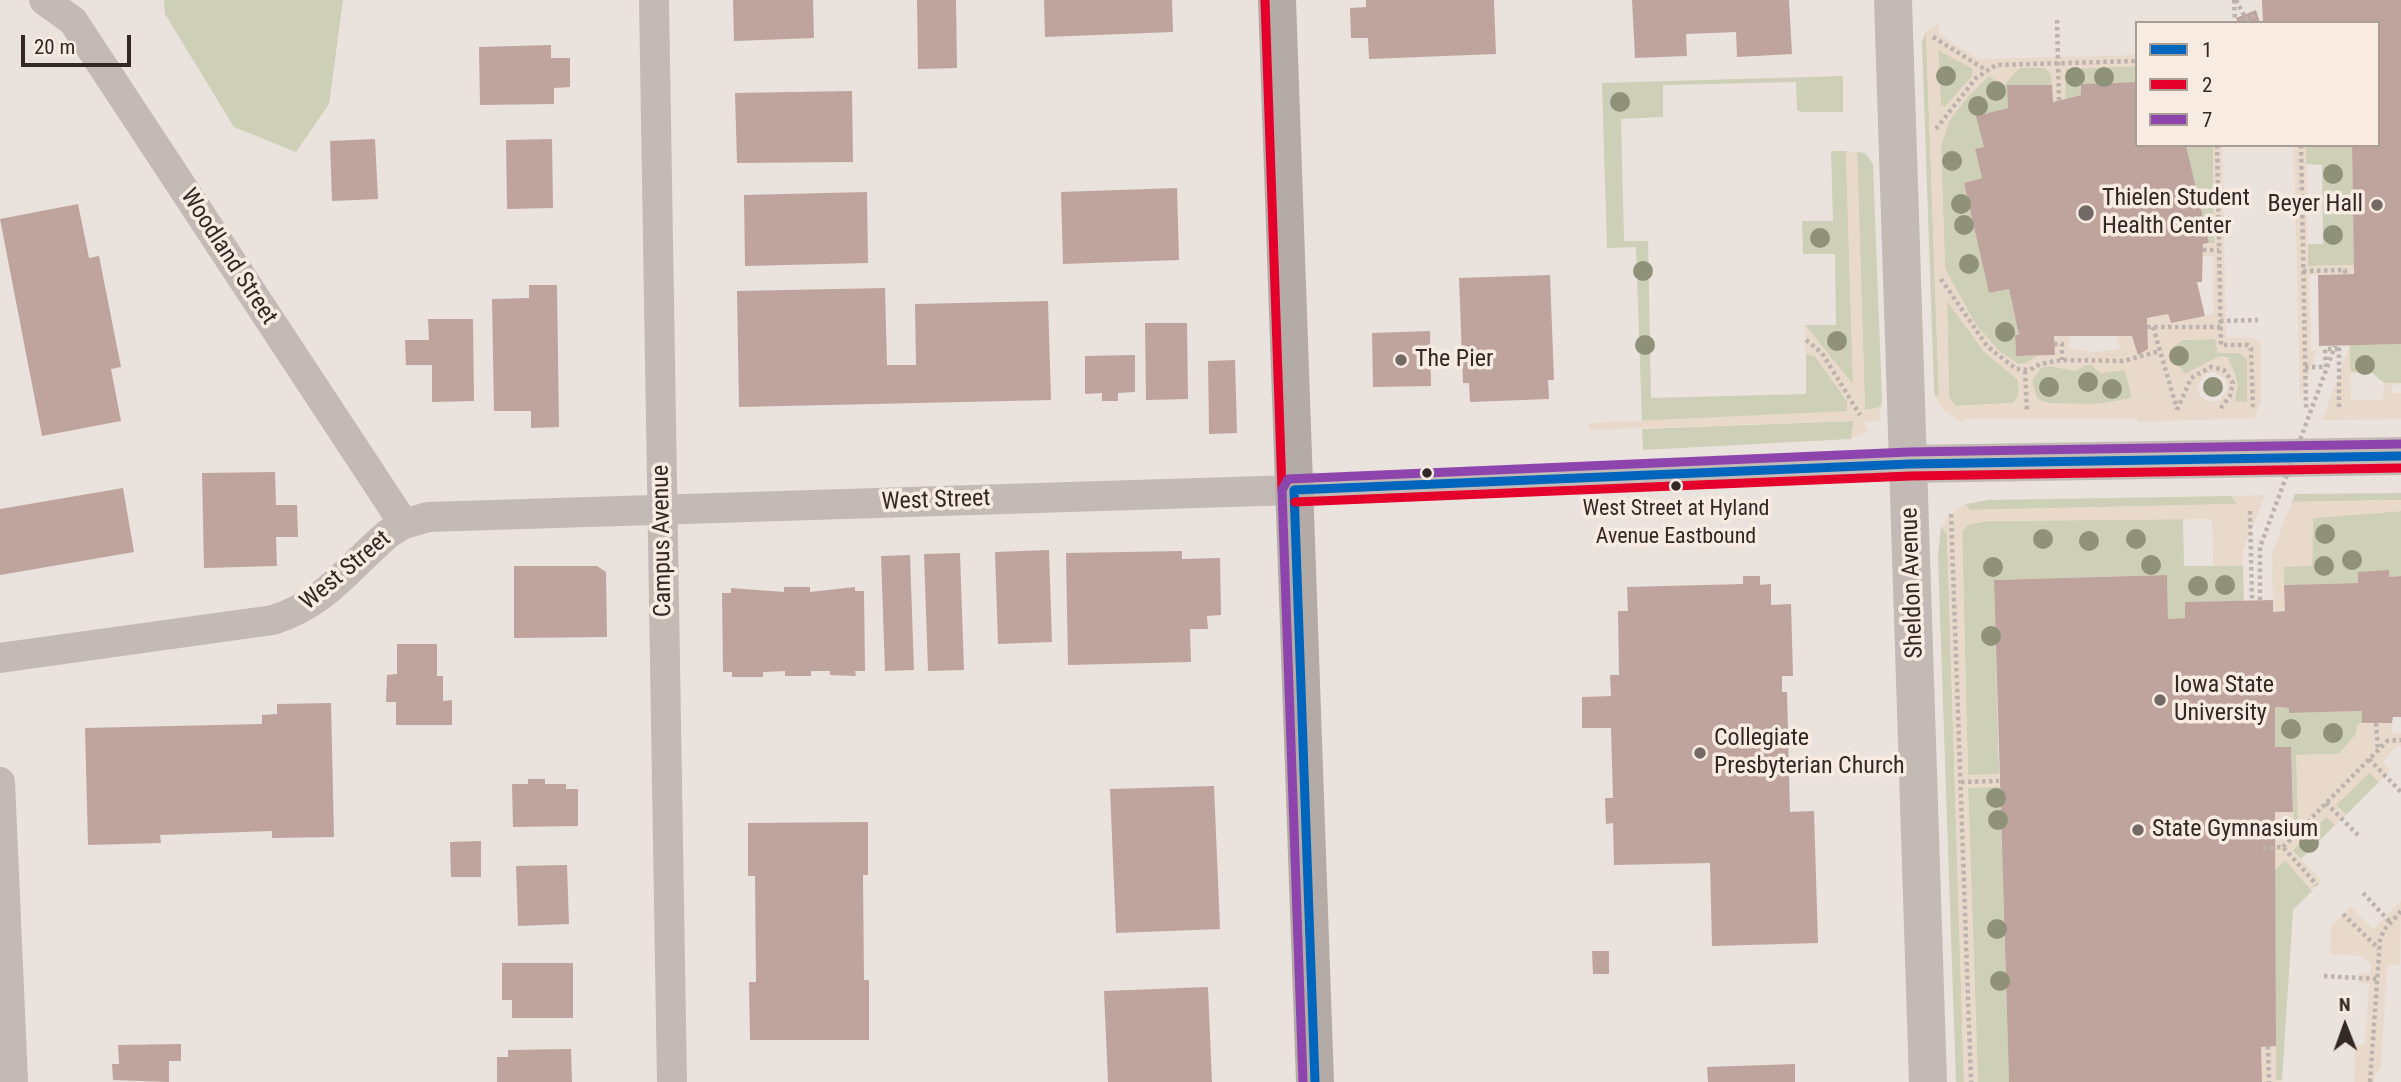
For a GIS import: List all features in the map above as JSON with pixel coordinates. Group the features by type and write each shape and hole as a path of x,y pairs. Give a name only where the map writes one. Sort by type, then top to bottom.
{"main road":[{"path":"1277,0 1315,1082"}],"street":[{"name":"Woodland Street","path":"44,0 73,21 404,524"},
{"name":"Campus Avenue","path":"654,0 672,1082"},
{"name":"Sheldon Avenue","path":"1894,0 1928,1082"},
{"path":"1910,464 2401,456"},
{"name":"West Street","path":"0,658 273,620 297,612 315,602 374,545 404,524 428,517 1294,490 1910,464"},
{"path":"0,782 13,1082"}],"path":[{"path":"2235,0 2246,21"},
{"path":"2235,0 2235,21"},
{"path":"2244,21 2241,20 2253,16 2255,21"},
{"path":"2057,20 2059,101"},
{"path":"1933,37 1986,70"},
{"path":"1936,130 1968,87 1986,70 2006,64 2135,61"},
{"path":"2217,147 2221,345 2248,345 2251,348 2253,409"},
{"path":"2301,147 2306,408"},
{"path":"2203,250 2219,250"},
{"path":"2303,271 2345,270 2345,274"},
{"path":"1941,278 1987,346 2008,365 2025,371 2040,363 2062,359 2123,362 2160,351"},
{"path":"2220,409 2233,390 2231,376 2224,370 2211,367 2199,372 2181,395 2177,410 2157,341 2150,327 2258,320"},
{"path":"1806,340 1822,353 1860,415"},
{"path":"2148,342 2157,341"},
{"path":"2054,344 2062,344 2062,359"},
{"path":"2305,367 2326,366 2325,349 2338,346"},
{"path":"2338,346 2339,407"},
{"path":"2260,600 2260,547 2338,346"},
{"path":"2025,371 2027,411"},
{"path":"2250,511 2252,600"},
{"path":"1951,514 1971,1082"},
{"path":"2376,723 2378,750"},
{"path":"2263,848 2283,847 2387,741 2401,740"},
{"path":"2369,759 2401,792"},
{"path":"1961,782 1999,780"},
{"path":"2326,803 2358,835"},
{"path":"2283,847 2317,885"},
{"path":"2363,893 2390,922"},
{"path":"2370,1082 2379,949 2384,930 2401,911"},
{"path":"2343,914 2379,949"},
{"path":"2324,976 2377,979"},
{"path":"2268,1046 2269,1082"}],"green space":[{"path":"164,0 343,0 329,104 296,152 234,127 165,14"},
{"path":"1926,32 1939,397 1935,396 1934,389 1922,42"},
{"path":"1938,49 1973,69 1972,76 1946,106 1941,106"},
{"path":"2135,66 2135,82 2081,84 2081,95 2065,99 2066,69"},
{"path":"2020,68 2045,68 2051,74 2052,85 2008,85 2008,108 1977,116 1984,147 1975,150 1982,178 1964,183 1989,293 2009,289 2019,335 2015,335 2016,356 2037,356 2029,363 2018,364 1999,351 1976,325 1945,269 1941,146 1949,121 1975,87 1989,76"},
{"path":"1843,76 1843,112 1797,110 1796,82 1663,85 1663,117 1621,119 1624,241 1648,241 1651,398 1806,394 1806,354 1815,356 1847,401 1847,412 1642,421 1636,247 1607,248 1602,83"},
{"path":"2186,147 2213,147 2214,244 2209,243"},
{"path":"2306,147 2352,147 2354,265 2308,266 2308,244 2323,244 2322,165 2306,164"},
{"path":"1831,151 1846,151 1853,385 1805,325 1836,325 1835,254 1803,254 1802,221 1833,221"},
{"path":"1857,152 1865,153 1873,164 1882,399 1881,407 1865,410"},
{"path":"1947,300 2018,380 2018,396 2013,403 1955,406 1949,397"},
{"path":"2215,339 2218,353 2240,353 2247,359 2247,402 2234,402 2236,376 2231,365 2222,356 2185,374 2168,350 2182,340"},
{"path":"2401,344 2401,383 2384,383 2372,373 2350,372 2350,345"},
{"path":"2091,365 2101,373 2125,369 2132,398 2098,404 2070,405 2037,399 2032,381 2041,368 2049,366 2076,371"},
{"path":"1854,421 1851,439 1643,450 1642,429"},
{"path":"2401,493 2401,500 2292,502 2295,494"},
{"path":"2231,496 2238,504 1970,510 1965,504 1989,500"},
{"path":"2401,511 2401,576 2389,577 2389,571 2358,583 2284,585 2284,566 2312,565 2313,518"},
{"path":"2183,519 2184,566 2243,566 2244,601 2185,602 2185,618 2168,619 2167,575 1994,580 1999,774 1968,776 1962,531 1967,525 1987,521"},
{"path":"1941,527 1947,533 1964,1082 1956,1082 1938,556"},
{"path":"2275,707 2289,708 2290,713 2362,711 2362,723 2357,724 2356,734 2339,754 2297,755 2298,822 2294,827 2291,747 2275,747"},
{"path":"2370,772 2379,782 2346,815 2336,805"},
{"path":"1968,787 2000,787 2009,1082 1978,1082"},
{"path":"2327,816 2335,825 2301,859 2292,851"},
{"path":"2285,860 2312,891 2293,910 2282,1080 2276,1080 2275,870"}],"shaded area":[{"path":"1938,23 1939,34 1978,59 2135,55 2135,66 2066,69 2065,99 2053,102 2051,74 2045,68 2020,68 2003,86 1989,76 1961,104 1949,121 1941,146 1945,269 1976,325 1999,351 2018,364 2037,356 2055,355 2054,336 2071,336 2068,348 2095,352 2120,349 2117,336 2132,336 2138,354 2148,349 2147,318 2168,314 2171,323 2214,314 2213,257 2203,256 2203,244 2214,243 2213,147 2222,147 2226,337 2255,338 2261,345 2261,401 2254,418 2138,422 2137,418 1968,419 1961,422 1942,409 1935,396 1939,396 1926,32","holes":["1938,50 1973,69 1972,76 1947,106 1941,106","1947,301 1984,352 2018,380 2018,396 2013,403 1956,406 1949,397","2215,339 2218,353 2240,353 2247,359 2247,402 2234,401 2238,385 2228,357 2217,357 2185,374 2169,351 2182,340","2086,365 2091,365 2101,373 2125,370 2132,398 2098,404 2046,403 2037,398 2032,381 2041,368 2049,366 2076,371","2214,372 2226,379 2228,389 2219,401 2208,402 2200,396 2197,386 2205,374"]},
{"path":"2294,147 2306,147 2308,266 2354,265 2354,274 2309,275 2311,350 2317,351 2300,398"},
{"path":"1846,151 1857,152 1865,410 1881,407 1879,421 1864,421 1868,432 1851,439 1854,421 1589,430 1589,423 1847,411 1847,400 1815,356 1806,354 1805,325 1853,384"},
{"path":"2350,345 2351,400 2383,400 2384,383 2401,383 2391,386 2392,393 2401,393 2401,419 2322,420"},
{"path":"2265,495 2243,551 2243,566 2213,566 2212,519 1987,521 1968,525 1962,531 1968,775 1999,774 2000,787 1968,788 1978,1082 1964,1082 1947,533 1941,527 1951,514 1965,504 1970,510 2237,504 2231,496"},
{"path":"2401,500 2401,511 2313,518 2312,566 2284,567 2285,611 2273,612 2272,552 2292,502"},
{"path":"2392,723 2393,733 2401,733 2401,746 2396,746 2383,762 2390,771 2379,782 2369,773 2336,805 2346,815 2335,825 2326,817 2292,850 2321,880 2312,891 2285,860 2275,870 2275,812 2293,812 2294,826 2298,822 2296,755 2339,754 2356,734 2357,724"},
{"path":"2401,901 2400,965 2387,965 2381,1068 2374,1082 2354,1082 2355,1047 2365,1044 2366,1040 2369,984 2357,982 2359,973 2370,974 2371,964 2361,956 2330,954 2331,928 2350,906 2373,929"},
{"path":"2276,1046 2276,1080 2282,1082 2262,1082 2261,1047"}],"building":[{"path":"733,0 813,0 814,38 734,41"},
{"path":"917,0 956,0 957,68 918,69"},
{"path":"1044,0 1172,0 1173,32 1045,37"},
{"path":"1366,0 1494,0 1496,54 1369,59 1368,38 1351,38 1350,8 1366,7"},
{"path":"1632,0 1789,0 1792,54 1737,57 1736,32 1686,34 1687,56 1635,58"},
{"name":"Beyer Hall","path":"2262,0 2401,0 2401,344 2319,346 2318,275 2354,274 2352,147 2380,147 2380,21 2263,21"},
{"path":"2256,10 2259,21 2237,21 2236,18"},
{"path":"551,45 551,58 570,58 570,87 554,88 554,104 480,105 479,47"},
{"name":"Thielen Student Health Center","path":"2135,82 2135,147 2186,147 2209,243 2203,244 2202,282 2197,282 2205,316 2171,323 2168,314 2147,318 2148,349 2138,355 2132,336 2054,336 2055,355 2016,356 2015,335 2019,335 2009,289 1989,293 1964,183 1982,178 1975,149 1984,147 1976,116 2008,108 2007,85 2052,85 2053,102 2081,95 2081,84"},
{"path":"852,91 853,162 737,163 735,93"},
{"path":"375,139 378,199 332,201 330,141"},
{"path":"552,139 553,208 507,209 506,140"},
{"path":"1177,188 1179,260 1063,264 1061,192"},
{"path":"867,192 868,263 745,266 744,195"},
{"path":"78,204 89,258 99,256 121,367 111,369 121,421 42,436 0,219"},
{"path":"1550,275 1554,380 1548,380 1549,399 1470,402 1469,383 1463,383 1459,278"},
{"path":"529,285 557,285 559,427 531,428 531,411 494,411 492,299 529,298"},
{"path":"885,288 887,365 916,365 915,304 1048,301 1051,400 739,407 737,291"},
{"path":"428,319 473,319 474,401 432,402 432,365 406,365 405,340 429,340"},
{"path":"1145,323 1187,323 1188,399 1146,400"},
{"name":"The Pier","path":"1430,331 1431,386 1373,387 1372,333"},
{"path":"1135,355 1135,392 1118,393 1118,401 1102,401 1102,393 1085,394 1085,356"},
{"path":"1235,360 1237,433 1209,434 1208,361"},
{"path":"275,472 276,505 297,505 298,537 276,537 277,566 204,568 202,473"},
{"path":"123,488 134,552 0,575 0,509"},
{"path":"1049,550 1052,642 998,644 995,552"},
{"path":"1182,551 1182,559 1220,558 1221,615 1207,616 1208,629 1190,629 1191,662 1068,665 1066,553"},
{"path":"960,553 964,670 928,671 924,554"},
{"path":"910,555 914,670 885,671 881,556"},
{"path":"514,566 597,566 606,572 607,637 514,638"},
{"name":"State Gymnasium","path":"2389,570 2389,577 2401,576 2401,717 2393,717 2392,723 2362,723 2362,711 2289,713 2289,708 2275,707 2275,747 2291,747 2293,812 2275,812 2276,1046 2261,1047 2262,1082 2009,1082 1994,580 2167,575 2168,619 2185,618 2185,602 2273,600 2273,612 2285,611 2284,585 2358,583 2358,572"},
{"name":"Collegiate Presbyterian Church","path":"1743,576 1760,576 1760,585 1771,584 1771,605 1791,604 1793,676 1782,676 1782,692 1787,692 1790,812 1814,811 1818,943 1712,946 1710,863 1614,865 1613,823 1606,824 1605,798 1613,798 1611,728 1582,728 1582,697 1611,696 1610,675 1619,675 1618,611 1628,611 1627,587 1743,584"},
{"path":"784,587 810,587 810,592 855,587 855,591 864,591 865,671 855,671 856,676 830,675 830,671 811,671 811,676 785,676 785,671 763,672 763,677 732,677 732,672 723,672 722,593 731,593 731,588 784,592"},
{"path":"397,644 437,644 437,676 443,676 443,701 452,700 452,725 396,725 396,702 386,702 387,675 397,674"},
{"path":"331,703 334,837 272,838 272,831 160,835 161,843 88,845 85,728 262,724 262,715 277,714 277,704"},
{"path":"528,779 545,779 545,784 566,784 566,789 578,789 578,826 513,827 512,784 528,784"},
{"path":"1214,786 1220,929 1116,933 1110,789"},
{"path":"868,822 868,875 863,875 864,980 869,980 869,1040 750,1040 749,982 756,982 755,876 748,876 748,823"},
{"path":"481,841 481,877 451,877 450,842"},
{"path":"567,865 569,924 518,926 516,866"},
{"path":"1592,951 1609,951 1609,974 1593,974"},
{"path":"502,963 573,963 573,1018 512,1018 512,1000 502,1000"},
{"path":"1208,987 1212,1082 1108,1082 1104,991"},
{"path":"181,1044 181,1061 169,1061 169,1082 113,1080 112,1064 119,1064 118,1045"},
{"path":"571,1049 572,1082 497,1082 497,1057 508,1057 508,1050"},
{"path":"1795,1064 1795,1082 1708,1082 1707,1067"}],"transit line":[{"name":"2","path":"1265,0 1282,490"},
{"name":"7","path":"1303,1082 1282,490 1288,479 1909,452 2401,444"},
{"name":"1","path":"1294,490 1910,464 2401,456"},
{"name":"2","path":"1295,502 1910,476 2401,468"},
{"name":"1","path":"1294,490 1315,1082"}],"place":[{"name":"Beyer Hall","path":"2377,205"},
{"name":"Thielen Student Health Center","path":"2086,213"},
{"name":"The Pier","path":"1401,360"},
{"name":"West Street at Hyland Avenue Eastbound","path":"1676,486"},
{"name":"Iowa State University","path":"2160,700"},
{"name":"Collegiate Presbyterian Church","path":"1700,753"},
{"name":"State Gymnasium","path":"2138,830"}]}
